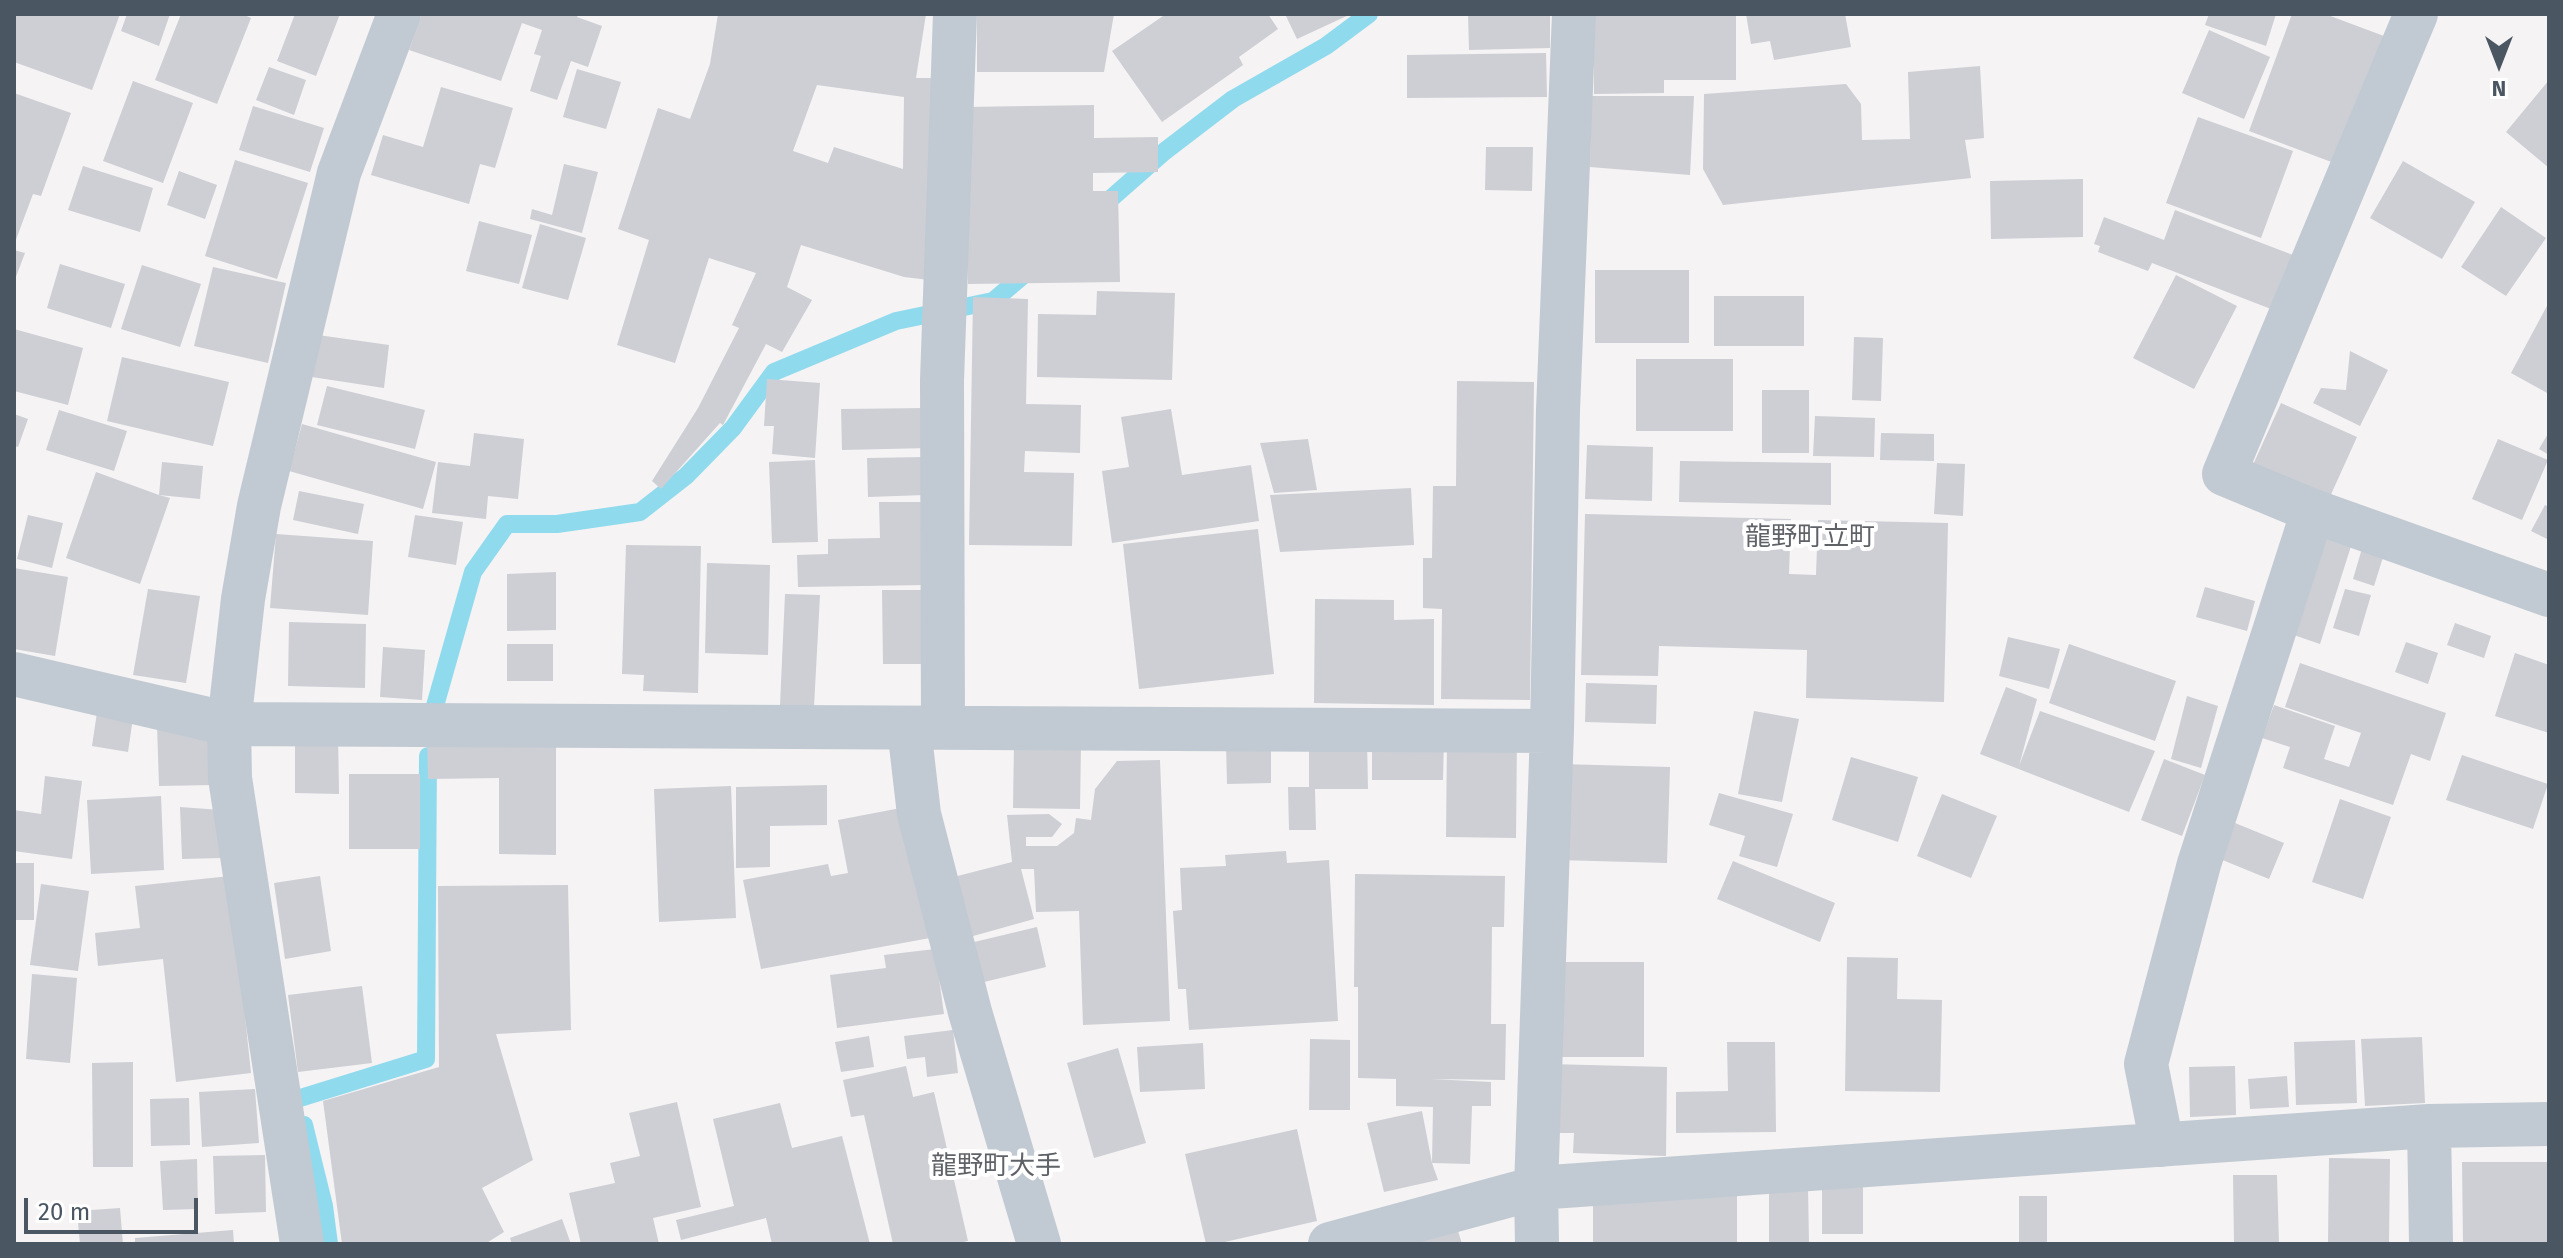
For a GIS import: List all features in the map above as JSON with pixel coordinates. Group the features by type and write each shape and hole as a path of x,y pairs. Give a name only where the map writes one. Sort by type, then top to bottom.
{"street":[{"path":"302,1244 230,778 229,724 243,599 259,506 339,173 399,14"},
{"path":"955,14 942,380 926,728 919,814 970,1012 1039,1244"},
{"path":"1537,1244 1536,1188 1552,731 1558,410 1574,14"},
{"path":"2416,14 2224,474 2313,511 2549,595"},
{"path":"2162,1145 2146,1064 2199,864 2313,511"},
{"path":"14,674 229,724 1552,731"},
{"path":"1330,1244 1536,1188 2429,1126 2549,1124"},
{"path":"2429,1126 2431,1244"}],"building":[{"path":"14,14 120,14 92,90 14,62"},
{"path":"127,14 170,14 159,46 121,31"},
{"path":"181,14 242,14 251,18 217,104 155,80"},
{"path":"295,14 340,14 316,76 277,61"},
{"path":"422,14 578,14 577,17 602,26 588,67 571,61 557,100 530,91 541,56 534,54 542,30 522,23 501,81 409,50"},
{"path":"718,14 926,14 916,78 938,78 929,280 904,277 801,245 787,287 812,300 782,352 766,344 723,425 720,423 661,489 652,481 698,408 739,328 732,325 756,273 709,258 675,363 617,345 649,240 618,229 658,108 690,119 710,64","holes":["817,85 904,97 903,169 834,147 828,163 793,151"]},
{"path":"977,14 1114,14 1104,72 977,72"},
{"path":"1166,14 1268,14 1278,29 1239,57 1243,65 1162,122 1112,51"},
{"path":"1285,14 1351,14 1297,39"},
{"path":"1468,14 1550,14 1550,48 1469,50"},
{"path":"1594,14 1736,14 1736,80 1664,80 1664,93 1594,94"},
{"path":"1746,14 1845,14 1851,47 1774,60 1770,41 1751,44"},
{"path":"2209,14 2276,14 2266,46 2205,25"},
{"path":"2292,14 2325,14 2400,42 2342,166 2249,131"},
{"path":"2209,30 2270,57 2244,119 2182,93"},
{"path":"1546,53 1547,97 1407,98 1407,55"},
{"path":"1980,66 1984,138 1965,140 1971,178 1723,205 1703,169 1704,94 1846,84 1861,104 1862,140 1910,139 1908,72"},
{"path":"269,67 306,80 294,115 256,100"},
{"path":"577,69 621,82 606,129 563,117"},
{"path":"2549,80 2549,168 2506,132"},
{"path":"133,81 193,103 163,183 103,161"},
{"path":"441,87 513,108 495,168 480,164 469,204 371,175 383,135 423,147"},
{"path":"14,93 71,113 41,196 33,194 14,245"},
{"path":"1591,96 1694,96 1690,175 1590,167"},
{"path":"1094,105 1094,138 1158,137 1158,172 1093,173 1093,191 1118,191 1120,282 968,284 965,107"},
{"path":"253,106 324,128 310,172 239,150"},
{"path":"2198,117 2293,151 2261,238 2166,203"},
{"path":"1486,147 1533,147 1532,191 1485,190"},
{"path":"235,160 308,183 277,279 205,256"},
{"path":"2403,161 2475,202 2442,259 2370,218"},
{"path":"564,164 598,172 582,233 530,219 532,209 552,215"},
{"path":"83,166 153,188 140,232 68,210"},
{"path":"179,171 217,185 205,219 167,205"},
{"path":"2083,179 2083,237 1991,239 1990,181"},
{"path":"2501,207 2546,238 2506,296 2461,267"},
{"path":"2175,210 2293,255 2271,309 2152,263 2148,271 2098,252 2100,246 2094,244 2104,217 2164,240"},
{"path":"479,221 532,235 519,284 466,271"},
{"path":"540,224 586,238 568,300 522,288"},
{"path":"14,250 25,253 14,282"},
{"path":"60,264 125,284 111,328 47,308"},
{"path":"142,265 201,284 180,347 121,329"},
{"path":"213,267 286,283 268,363 194,346"},
{"path":"1595,270 1689,270 1689,343 1595,343"},
{"path":"2176,275 2237,306 2194,389 2133,358"},
{"path":"1097,291 1175,293 1172,380 1037,377 1038,314 1096,315"},
{"path":"1714,296 1804,296 1804,346 1714,346"},
{"path":"973,297 1028,299 1026,404 1081,405 1080,453 1025,451 1024,472 1074,473 1072,546 969,545"},
{"path":"2549,302 2549,394 2511,373"},
{"path":"14,329 83,348 68,405 14,391"},
{"path":"318,335 389,345 384,388 312,377"},
{"path":"1854,337 1883,338 1881,401 1852,400"},
{"path":"2350,351 2388,370 2360,426 2313,403 2321,388 2346,390"},
{"path":"122,357 229,382 213,446 107,421"},
{"path":"1636,359 1733,359 1733,431 1636,431"},
{"path":"767,379 820,383 815,458 772,454 774,426 764,426"},
{"path":"1457,381 1534,382 1530,700 1441,699 1442,609 1423,608 1423,558 1432,558 1433,486 1456,486"},
{"path":"327,386 425,410 415,449 317,425"},
{"path":"1762,390 1809,390 1809,453 1762,453"},
{"path":"2281,403 2357,437 2328,501 2252,467"},
{"path":"927,408 929,448 842,450 841,409"},
{"path":"1171,409 1182,475 1251,465 1259,521 1112,543 1102,471 1129,467 1121,417"},
{"path":"59,410 127,431 114,471 46,450"},
{"path":"14,414 28,419 18,447 14,446"},
{"path":"1815,416 1875,418 1874,457 1813,456"},
{"path":"302,424 436,462 423,509 289,471"},
{"path":"2549,432 2549,455 2539,449"},
{"path":"474,433 524,439 518,499 488,496 486,519 432,513 438,462 470,466"},
{"path":"1881,433 1934,434 1934,461 1880,460"},
{"path":"1308,439 1317,490 1274,493 1260,443"},
{"path":"2498,439 2548,460 2522,520 2472,499"},
{"path":"1587,445 1653,447 1652,501 1585,499"},
{"path":"924,457 925,495 868,497 867,458"},
{"path":"815,460 818,542 772,543 769,462"},
{"path":"1680,461 1831,463 1831,505 1679,502"},
{"path":"162,462 203,466 200,499 159,495"},
{"path":"1937,463 1965,464 1963,516 1934,514"},
{"path":"96,472 170,498 140,584 66,558"},
{"path":"1411,488 1414,545 1280,552 1270,495"},
{"path":"299,491 364,504 358,534 293,520"},
{"path":"879,502 926,502 927,585 798,587 797,555 828,554 828,539 880,538"},
{"path":"2545,505 2549,507 2549,540 2531,531"},
{"path":"1585,514 1791,519 1789,574 1816,575 1818,520 1948,523 1944,702 1806,698 1807,650 1659,646 1658,676 1581,675"},
{"path":"28,515 63,523 52,568 17,559"},
{"path":"415,515 463,522 456,565 408,557"},
{"path":"1258,529 1274,674 1139,689 1123,544"},
{"path":"2314,530 2352,543 2320,644 2282,631"},
{"path":"276,534 373,541 368,615 270,608"},
{"path":"626,545 701,546 698,693 643,691 644,675 622,674"},
{"path":"2363,545 2385,551 2374,586 2353,579"},
{"path":"707,563 770,565 768,655 705,653"},
{"path":"14,568 68,577 55,656 14,649"},
{"path":"556,572 556,630 507,631 507,574"},
{"path":"2205,587 2255,601 2247,631 2196,617"},
{"path":"148,589 200,596 186,683 133,675"},
{"path":"2345,589 2371,595 2359,636 2333,628"},
{"path":"882,590 927,590 929,664 883,664"},
{"path":"785,594 820,595 814,707 780,705"},
{"path":"1315,599 1394,600 1394,620 1434,619 1434,705 1314,703"},
{"path":"289,622 366,624 365,688 288,686"},
{"path":"2455,623 2491,636 2484,658 2447,645"},
{"path":"2008,637 2060,649 2049,689 1999,676"},
{"path":"2406,642 2438,653 2428,684 2395,672"},
{"path":"507,644 553,644 553,681 507,681"},
{"path":"2069,644 2176,681 2155,741 2049,703"},
{"path":"383,647 425,650 422,700 380,697"},
{"path":"2515,653 2549,665 2549,733 2495,716"},
{"path":"2300,663 2446,713 2430,761 2411,754 2393,805 2283,768 2290,747 2262,738 2274,705 2335,726 2324,759 2349,767 2361,733 2285,707"},
{"path":"1586,683 1657,685 1656,724 1585,722"},
{"path":"2006,687 2037,699 2019,766 2040,711 2155,751 2129,812 1980,754"},
{"path":"2187,696 2218,706 2201,768 2171,759"},
{"path":"99,699 135,704 128,752 92,746"},
{"path":"1754,711 1799,719 1782,802 1738,794"},
{"path":"213,724 214,785 159,786 157,725"},
{"path":"338,732 339,794 295,793 295,734"},
{"path":"427,734 556,743 556,855 499,854 499,778 428,779"},
{"path":"1447,736 1517,737 1516,838 1446,837"},
{"path":"1367,738 1368,789 1315,789 1316,830 1289,830 1288,787 1309,787 1309,739"},
{"path":"1372,738 1444,738 1443,780 1372,780"},
{"path":"1014,741 1081,743 1080,809 1013,808"},
{"path":"1271,742 1271,783 1227,784 1226,743"},
{"path":"2462,755 2548,784 2533,829 2446,800"},
{"path":"1851,757 1918,777 1898,842 1832,820"},
{"path":"2164,759 2205,775 2182,836 2141,820"},
{"path":"1160,760 1170,1021 1083,1025 1079,911 1036,912 1034,869 1021,869 1034,919 959,940 942,880 1012,862 1007,815 1049,814 1062,824 1052,837 1026,837 1026,846 1057,846 1074,833 1076,818 1091,820 1095,789 1117,761"},
{"path":"1560,764 1670,767 1667,863 1558,860"},
{"path":"349,774 420,774 420,849 349,849"},
{"path":"45,776 82,781 72,859 14,851 14,810 41,814"},
{"path":"827,785 827,825 770,826 770,867 736,868 736,787"},
{"path":"731,786 736,918 659,922 654,789"},
{"path":"1719,793 1793,814 1777,867 1739,856 1745,836 1709,825"},
{"path":"1942,794 1997,816 1971,878 1917,856"},
{"path":"161,796 164,870 91,874 87,800"},
{"path":"2340,799 2391,817 2363,899 2312,882"},
{"path":"180,807 221,810 222,858 182,859"},
{"path":"906,807 930,938 761,969 743,880 828,864 831,876 848,873 838,820"},
{"path":"2235,823 2284,843 2269,879 2220,859"},
{"path":"1286,851 1287,863 1329,860 1338,1021 1189,1030 1186,989 1178,989 1173,911 1182,910 1180,868 1226,866 1225,855"},
{"path":"1733,861 1835,903 1820,942 1717,899"},
{"path":"14,863 34,863 34,920 14,920"},
{"path":"1355,874 1505,876 1504,927 1492,927 1491,1024 1506,1024 1505,1080 1431,1079 1491,1082 1491,1106 1472,1106 1470,1164 1432,1163 1433,1107 1396,1106 1396,1079 1358,1078 1358,987 1354,987"},
{"path":"230,876 251,1073 176,1082 163,959 98,966 95,933 140,928 135,886"},
{"path":"320,876 331,951 285,959 274,883"},
{"path":"41,884 89,891 78,971 30,965"},
{"path":"568,885 571,1030 496,1034 533,1160 482,1188 504,1232 485,1244 342,1244 323,1101 439,1067 438,886"},
{"path":"1037,927 1046,967 980,983 970,943"},
{"path":"935,949 944,1014 837,1028 830,975 886,968 884,955"},
{"path":"1847,957 1898,958 1897,999 1942,1000 1940,1092 1845,1091"},
{"path":"1551,962 1644,962 1644,1057 1551,1057"},
{"path":"32,974 77,978 70,1063 26,1059"},
{"path":"362,986 372,1063 298,1072 288,995"},
{"path":"953,1030 958,1073 927,1077 925,1057 907,1059 904,1036"},
{"path":"869,1036 874,1067 841,1072 835,1042"},
{"path":"2422,1037 2425,1103 2365,1106 2361,1039"},
{"path":"1310,1039 1350,1040 1350,1110 1309,1110"},
{"path":"2355,1040 2357,1103 2296,1105 2294,1042"},
{"path":"1727,1042 1775,1042 1776,1132 1676,1133 1676,1092 1728,1091"},
{"path":"1203,1043 1205,1089 1140,1092 1137,1047"},
{"path":"1118,1048 1146,1143 1094,1158 1067,1063"},
{"path":"133,1062 133,1167 93,1167 92,1063"},
{"path":"1549,1064 1667,1067 1666,1156 1573,1153 1574,1133 1547,1133"},
{"path":"906,1066 913,1097 934,1092 968,1241 893,1244 864,1115 851,1117 843,1080"},
{"path":"2235,1066 2236,1115 2190,1117 2189,1067"},
{"path":"2287,1076 2289,1107 2250,1109 2248,1079"},
{"path":"255,1089 259,1143 202,1147 199,1092"},
{"path":"189,1098 190,1145 151,1146 150,1099"},
{"path":"677,1102 701,1207 653,1218 659,1244 581,1244 569,1193 615,1183 610,1163 640,1156 629,1113"},
{"path":"780,1103 792,1148 842,1136 870,1244 772,1244 766,1218 681,1240 676,1220 734,1206 713,1119"},
{"path":"1422,1111 1438,1180 1384,1192 1367,1123"},
{"path":"1297,1129 1317,1221 1206,1244 1185,1154"},
{"path":"265,1155 266,1212 215,1214 213,1156"},
{"path":"2329,1158 2390,1159 2389,1243 2328,1242"},
{"path":"197,1159 198,1209 163,1210 160,1161"},
{"path":"2462,1162 2549,1162 2549,1244 2463,1244"},
{"path":"2233,1175 2277,1175 2279,1244 2234,1244"},
{"path":"1822,1176 1863,1176 1863,1234 1822,1234"},
{"path":"1808,1187 1809,1244 1769,1244 1769,1188"},
{"path":"1593,1196 1737,1196 1737,1244 1593,1244"},
{"path":"2019,1196 2047,1196 2047,1244 2019,1244"},
{"path":"120,1208 123,1244 80,1244 77,1211"},
{"path":"562,1219 571,1244 512,1244 510,1238"},
{"path":"1455,1221 1462,1244 1409,1244"},
{"path":"233,1230 234,1244 135,1244 135,1238"}],"waterway":[{"path":"1099,209 1165,151 1233,99 1326,46 1369,14"},
{"path":"429,727 473,572 507,524 557,524 640,512 686,476 733,428 774,372 896,321 993,301 1032,268"},
{"path":"297,1099 426,1059 428,756"},
{"path":"304,1125 324,1206 329,1244"}],"district":[{"name":"龍野町立町","path":"1810,538"},
{"name":"龍野町大手","path":"996,1167"}]}
